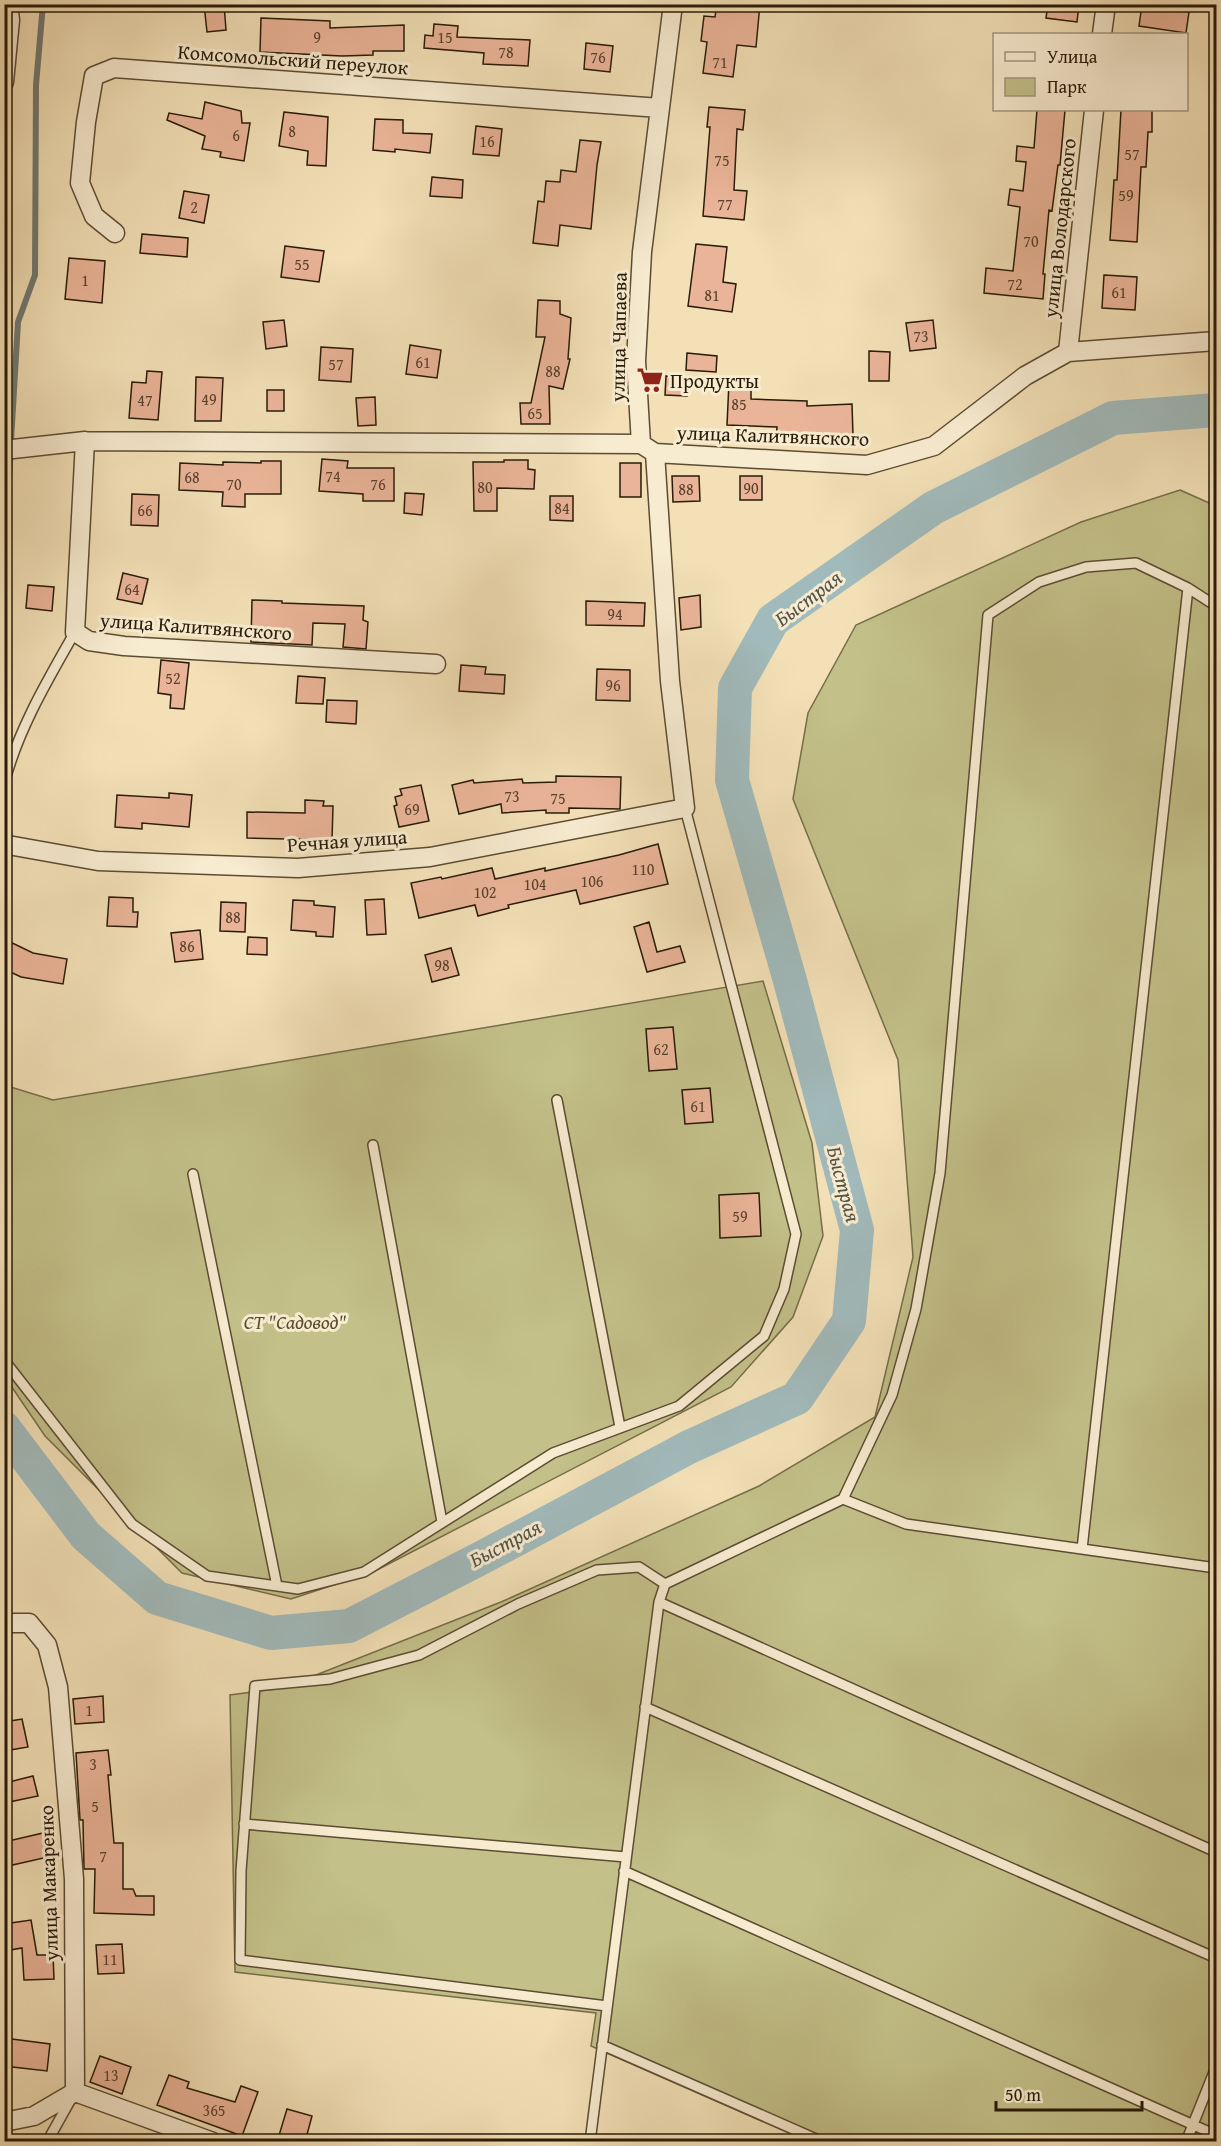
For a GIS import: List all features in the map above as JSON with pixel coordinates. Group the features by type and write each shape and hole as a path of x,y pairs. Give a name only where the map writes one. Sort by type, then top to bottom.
{"street":[{"path":"4,82 10,20 8,4"},
{"name":"улица Чапаева","path":"673,4 642,252 636,361 648,448 670,681 685,808"},
{"path":"1102,33 1106,4"},
{"name":"Комсомольский переулок","path":"115,233 94,216 80,183 86,122 94,76 114,68 660,108"},
{"name":"улица Володарского","path":"1068,352 1094,111"},
{"name":"улица Калитвянского","path":"4,450 78,442 648,448 867,465 934,446 1025,376 1068,352 1216,342"},
{"name":"улица Калитвянского","path":"78,442 75,632 89,641 124,646 436,664"},
{"name":"Речная улица","path":"6,837 98,861 298,868 430,857 685,808"},
{"name":"улица Макаренко","path":"4,1623 29,1623 47,1645 57,1687 74,1879 75,2092"},
{"path":"4,2122 34,2116 75,2092 213,2142"}],"lane":[{"path":"590,2142 658,1602 665,1584 843,1499 892,1395 916,1309 940,1173 988,615 1039,582 1086,567 1136,564 1188,588 1216,606"},
{"path":"1082,1549 1188,588"},
{"path":"4,784 36,702 75,632"},
{"path":"4,1360 132,1524 207,1576 298,1589 363,1572 553,1453 679,1406 764,1336 784,1289 796,1234 685,808"},
{"path":"557,1100 620,1427"},
{"path":"373,1145 442,1522"},
{"path":"193,1174 277,1586"},
{"path":"843,1499 906,1524 1216,1568"},
{"path":"607,2006 240,1960 241,1871 255,1686 330,1679 419,1655 518,1604 597,1570 639,1567 665,1584"},
{"path":"658,1602 1216,1852"},
{"path":"645,1707 1216,1958"},
{"path":"244,1824 626,1857"},
{"path":"624,1871 1216,2135"},
{"path":"602,2045 823,2142"},
{"path":"1186,2142 1216,2067"},
{"name":"улица Макаренко","path":"47,2142 75,2092"}],"green space":[{"path":"1180,490 1216,506 1216,2141 807,2141 591,2046 596,2013 235,1972 230,1695 283,1688 501,1602 759,1486 875,1417 913,1257 898,1060 793,799 808,713 856,625 1081,522"},
{"name":"СТ \"Садовод\"","path":"763,981 812,1143 823,1236 793,1317 731,1387 373,1572 291,1599 182,1573 45,1436 5,1377 4,1085 53,1100"}],"building":[{"path":"204,4 224,4 226,30 207,32"},
{"path":"717,4 760,4 756,47 737,45 733,77 703,73 707,42 701,41 704,16 715,17"},
{"path":"1048,4 1079,4 1077,22 1046,18"},
{"path":"1142,5 1189,12 1186,33 1139,26"},
{"path":"261,18 330,21 330,28 404,25 404,51 373,51 373,55 342,56 260,52"},
{"path":"434,24 458,26 457,37 530,40 528,66 483,64 484,53 424,48 425,35 433,36"},
{"path":"586,43 613,46 610,72 584,69"},
{"path":"205,102 241,111 242,123 250,123 244,161 220,157 221,152 202,149 205,136 167,120 169,113 202,119"},
{"path":"709,107 745,110 743,130 737,129 734,190 747,191 744,220 703,216 710,127 707,127"},
{"path":"1037,111 1065,111 1060,165 1058,165 1052,211 1049,210 1043,299 984,293 986,268 1013,271 1020,207 1008,205 1010,189 1023,191 1026,162 1016,161 1017,146 1034,148"},
{"path":"1121,111 1152,111 1152,132 1148,132 1146,167 1141,167 1137,242 1110,240 1114,180 1117,180"},
{"path":"284,112 328,117 326,166 307,165 308,151 279,146"},
{"path":"375,119 403,120 403,133 432,134 430,153 395,149 395,152 373,150"},
{"path":"476,126 502,129 499,156 473,154"},
{"path":"580,140 601,142 591,229 560,225 558,246 533,243 538,201 544,202 546,181 560,182 561,170 576,172"},
{"path":"432,177 463,180 462,198 430,196"},
{"path":"184,191 209,195 204,223 179,218"},
{"path":"142,234 188,238 187,257 140,253"},
{"path":"696,244 727,247 723,282 736,284 732,312 688,306"},
{"path":"285,246 324,251 319,282 281,277"},
{"path":"69,258 105,261 102,303 65,299"},
{"path":"1104,275 1137,277 1135,310 1102,308"},
{"path":"538,300 560,301 560,314 571,318 568,359 570,359 563,389 549,386 550,424 521,424 520,403 531,403 545,337 536,337"},
{"path":"284,320 287,346 266,349 263,322"},
{"path":"933,320 936,348 910,351 906,323"},
{"path":"410,345 441,350 437,378 406,374"},
{"path":"321,347 353,349 351,382 319,380"},
{"path":"869,351 890,352 889,381 869,381"},
{"path":"687,353 717,356 716,372 686,370"},
{"path":"147,371 162,372 158,420 129,418 132,382 146,383"},
{"path":"666,376 687,377 687,396 665,395"},
{"path":"196,377 223,378 221,421 195,421"},
{"path":"729,382 751,383 751,399 807,401 807,406 852,404 853,436 776,437 777,427 727,425"},
{"path":"267,390 284,390 284,411 267,411"},
{"path":"375,397 376,425 358,426 356,398"},
{"path":"322,459 348,461 347,468 394,468 394,501 363,501 363,494 319,491"},
{"path":"504,460 528,460 528,469 535,470 534,489 497,488 497,511 474,511 473,462 504,462"},
{"path":"261,461 281,461 281,494 245,494 245,507 222,506 223,492 179,490 180,463 223,465 223,462 261,463"},
{"path":"620,463 641,463 641,497 620,497"},
{"path":"672,476 699,476 700,501 673,502"},
{"path":"740,476 762,476 762,500 740,500"},
{"path":"405,493 424,494 422,515 404,513"},
{"path":"132,494 159,495 158,526 131,525"},
{"path":"550,496 573,496 573,521 550,520"},
{"path":"123,573 148,579 142,604 117,599"},
{"path":"28,585 54,587 52,611 26,608"},
{"path":"700,595 701,627 681,630 679,598"},
{"path":"252,600 364,606 363,620 368,622 366,649 343,647 345,624 313,623 312,645 251,642"},
{"path":"586,601 645,603 644,626 586,625"},
{"path":"161,660 189,663 184,709 170,708 171,695 158,693"},
{"path":"461,665 486,667 485,674 505,675 504,694 459,691"},
{"path":"597,669 630,670 630,701 596,700"},
{"path":"298,676 325,678 323,704 296,703"},
{"path":"327,700 357,701 356,724 326,722"},
{"path":"556,776 621,777 620,809 569,808 569,813 546,813 546,810 502,813 501,804 459,814 452,785 473,780 474,783 522,779 523,783 556,782"},
{"path":"421,785 429,821 399,827 394,806 397,805 395,797 402,795 400,789"},
{"path":"169,793 192,795 189,827 142,823 142,829 115,827 117,795 169,798"},
{"path":"305,800 324,801 323,806 333,806 332,840 247,838 247,812 305,813"},
{"path":"658,844 668,884 580,904 576,890 508,905 509,908 478,916 475,905 419,918 411,883 492,868 495,879 545,868 545,871"},
{"path":"109,897 133,898 133,912 138,912 137,927 107,926"},
{"path":"384,899 386,934 367,935 365,900"},
{"path":"293,900 314,901 314,905 335,907 333,937 316,936 316,932 291,930"},
{"path":"221,902 246,903 245,932 220,931"},
{"path":"649,922 657,952 680,946 685,962 647,972 634,927"},
{"path":"200,930 203,959 175,962 171,933"},
{"path":"248,937 267,938 267,955 247,954"},
{"path":"4,939 33,953 67,959 63,984 21,977 4,969"},
{"path":"451,948 459,975 432,982 425,955"},
{"path":"673,1027 677,1069 649,1071 646,1029"},
{"path":"710,1088 713,1122 685,1124 682,1090"},
{"path":"759,1193 761,1236 720,1238 719,1195"},
{"path":"103,1696 104,1722 75,1724 73,1699"},
{"path":"22,1719 28,1747 4,1751 4,1722"},
{"path":"108,1750 114,1843 123,1843 123,1889 133,1889 136,1896 154,1896 154,1915 94,1913 95,1869 84,1869 83,1820 80,1820 76,1753"},
{"path":"33,1776 38,1796 9,1802 5,1783"},
{"path":"43,1833 48,1857 8,1866 4,1842"},
{"path":"31,1920 37,1955 53,1955 54,1979 24,1980 22,1948 4,1951 4,1924"},
{"path":"122,1944 124,1973 98,1974 96,1945"},
{"path":"4,2038 50,2044 47,2071 4,2066"},
{"path":"100,2056 131,2067 122,2094 90,2082"},
{"path":"169,2075 189,2082 187,2088 235,2102 241,2086 258,2092 242,2136 157,2105"},
{"path":"287,2109 312,2116 305,2142 277,2142"}],"waterway":[{"path":"4,561 18,322 35,275 36,85 43,4"},
{"name":"Быстрая","path":"4,1428 86,1536 157,1598 271,1633 349,1626 689,1447 797,1398 849,1321 857,1230 789,977 732,780 735,688 773,620 933,508 1113,418 1216,410"}],"place":[{"name":"Продукты","path":"650,380"}]}
